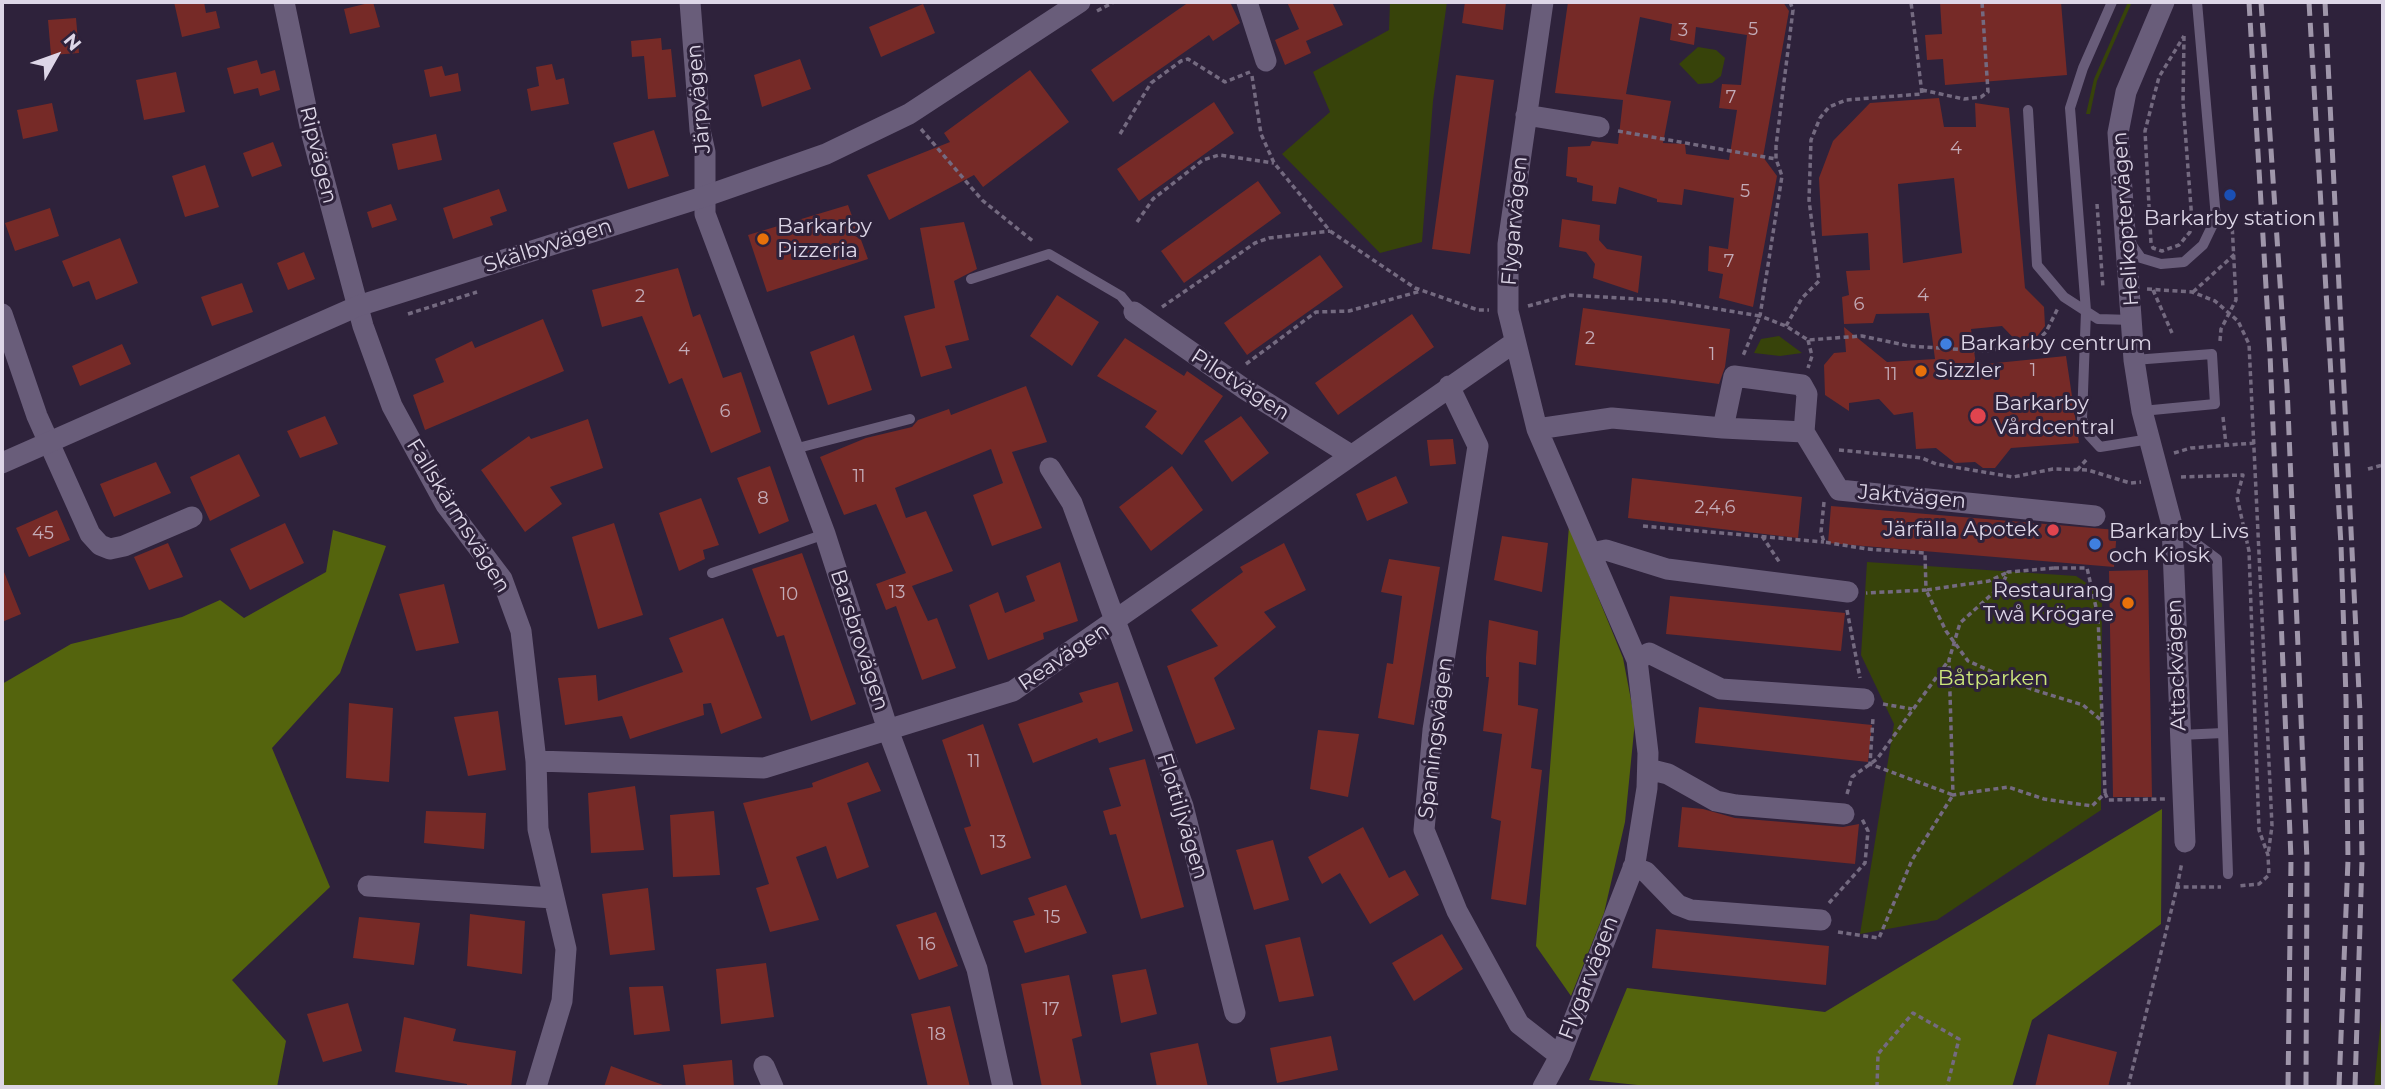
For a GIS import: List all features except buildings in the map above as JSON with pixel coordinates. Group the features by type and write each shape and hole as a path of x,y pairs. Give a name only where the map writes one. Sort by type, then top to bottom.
{"street":[{"name":"Ripvägen","path":"284,2 311,131 358,306"},
{"name":"Järpvägen","path":"690,2 700,130 705,152 703,197"},
{"name":"Skälbyvägen","path":"2,463 358,306 703,197 826,154 909,114 1080,2"},
{"path":"1247,2 1259,66"},
{"name":"Flygarvägen","path":"1543,2 1508,244 1508,311 1537,429 1637,660 1648,769 1633,867 1560,1056 1543,1087"},
{"name":"Helikoptervägen","path":"2132,320 2123,233 2120,111 2164,2"},
{"path":"1527,115 1599,127"},
{"name":"Barsbrovägen","path":"703,197 705,214 825,534 888,730 977,969 1003,1087"},
{"name":"Fallskärmsvägen","path":"358,306 392,406 446,505 502,579 521,632 536,761 537,829 566,949 562,1001 536,1087"},
{"path":"2,314 48,441 90,534 100,545 110,549 124,546 192,517"},
{"name":"Pilotvägen","path":"1139,316 1232,381 1349,454"},
{"name":"Attackvägen","path":"2132,320 2134,360 2142,411 2150,439 2168,478 2185,842"},
{"name":"Reavägen","path":"536,761 764,768 1013,691 1116,622 1349,454 1514,342"},
{"path":"1537,429 1612,418 1723,428 1804,432 1807,394 1802,385 1734,376 1723,428"},
{"name":"Spaningsvägen","path":"1449,387 1478,446 1433,730 1424,830 1457,911 1519,1024 1560,1056"},
{"name":"Jaktvägen","path":"1804,432 1839,491 2095,516"},
{"name":"Flottiljvägen","path":"1050,468 1072,503 1183,806 1235,1013"},
{"path":"1591,553 1606,550 1667,569 1848,592"},
{"path":"1637,660 1649,653 1721,688 1864,699"},
{"path":"1648,769 1668,774 1716,801 1736,806 1844,814"},
{"path":"1633,867 1646,872 1678,905 1691,911 1821,920"},
{"path":"369,886 553,898"},
{"path":"764,1066 774,1087"}],"lane":[{"path":"2112,2 2083,68 2070,108 2086,311 2082,419 2089,435 2100,447 2150,439"},
{"path":"2123,233 2141,258 2161,264 2184,262 2203,245 2217,218 2197,2"},
{"path":"2028,110 2037,265 2064,297 2098,318 2132,320"},
{"path":"971,279 1049,254 1121,296 1139,316"},
{"path":"2134,360 2212,354 2215,404 2142,411"},
{"path":"794,449 910,419"},
{"path":"2172,526 2217,559 2228,874"},
{"path":"712,573 825,534"},
{"path":"2180,735 2223,733"}],"path":[{"path":"1786,326 1802,299 1819,281 1809,200 1811,140 1820,118 1829,107 1846,100 1922,94 1911,2"},
{"path":"1922,90 1964,99 1981,97 1988,92 1982,2"},
{"path":"1734,376 1760,316 1782,176 1776,159 1792,3"},
{"path":"2178,33 2193,39"},
{"path":"2185,36 2183,102 2192,221 2185,240 2162,251 2154,248 2151,243 2145,131 2159,77 2185,36"},
{"path":"1119,134 1152,83 1181,61 1188,59 1225,82 1259,66"},
{"path":"1259,66 1251,88 1261,134 1274,163 1330,231 1423,291 1478,310 1508,311 1569,295 1669,301 1760,316 1786,326 1808,340 1862,336 1909,346 1984,351 2033,345 2046,332 2055,315"},
{"path":"909,114 982,200 1049,254"},
{"path":"1599,127 1776,159"},
{"path":"1137,222 1153,199 1203,160 1219,155 1274,163"},
{"path":"2096,204 2103,288"},
{"path":"2212,354 2219,346 2221,329 2236,300 2236,253 2231,213"},
{"path":"1139,316 1255,243 1269,238 1330,231"},
{"path":"2192,292 2236,253"},
{"path":"2093,289 2129,285 2153,290 2192,292 2215,301 2245,330 2249,344 2255,443 2272,826 2268,855"},
{"path":"2153,290 2172,332"},
{"path":"1232,381 1244,365 1316,312 1349,311 1423,291"},
{"path":"1802,385 1812,356 1808,340"},
{"path":"2215,404 2222,413 2226,445"},
{"path":"1804,432 1829,449 1922,458 1936,464 2013,477 2053,470 2088,470 2130,483 2168,478 2243,475"},
{"path":"2168,478 2171,453 2255,443"},
{"path":"2368,469 2383,465"},
{"path":"1824,542 1821,532 1825,495 1830,490 1839,491"},
{"path":"1643,526 1925,553 1926,590 1946,631 1968,661 2031,689 2083,705 2102,721"},
{"path":"1870,765 1874,721 1864,699 1847,617 1848,592 1875,594 1926,590 1989,581 2008,572 2087,568 2098,616 2105,793 2108,800 2183,799"},
{"path":"1949,660 1870,765 1852,777 1844,814 1859,817 1867,824 1865,863 1831,898 1821,920 1836,932 1879,938 1912,860 1953,795 1949,660 1960,623 2002,584 2008,572"},
{"path":"1864,699 1912,709"},
{"path":"1870,765 1953,795 2008,787 2044,799 2092,806 2105,793"},
{"path":"2177,887 2185,842"},
{"path":"1877,1087 1878,1054 1913,1013 1959,1039 1947,1087"}],"green space":[{"path":"1390,2 1447,2 1433,101 1422,242 1380,253 1282,154 1330,112 1313,72 1389,30"},
{"path":"2128,2 2132,2 2097,81 2090,114 2086,114 2094,79"},
{"path":"1698,47 1716,50 1725,58 1721,76 1712,83 1698,84 1679,64"},
{"path":"1779,336 1802,353 1780,356 1754,353 1761,339"},
{"path":"1569,526 1623,658 1635,721 1625,822 1604,913 1571,996 1536,946"},
{"path":"333,530 386,546 340,673 272,748 330,887 232,980 286,1041 277,1087 2,1087 2,684 71,644 182,617 220,600 244,618 326,572"},
{"name":"Båtparken","path":"1867,562 2076,576 2102,593 2101,810 1937,920 1860,934 1894,724 1861,655"},
{"path":"2162,809 2161,924 2032,1020 2012,1087 1657,1087 1589,1080 1627,988 1825,1012"},
{"path":"2383,981 2383,1087 2374,1087 2381,1019"}],"railway":[{"path":"2249,2 2270,354 2291,859 2288,1087"},
{"path":"2261,2 2287,386 2307,860 2306,1087"},
{"path":"2309,2 2341,545 2346,698 2348,860 2339,1087"},
{"path":"2325,2 2360,713 2362,860 2355,1087"}],"place":[{"name":"Barkarby station","path":"2230,195"},
{"name":"Barkarby Pizzeria","path":"763,239"},
{"name":"Barkarby centrum","path":"1946,344"},
{"name":"Sizzler","path":"1921,371"},
{"name":"Barkarby Vårdcentral","path":"1978,416"},
{"name":"Järfälla Apotek","path":"2053,530"},
{"name":"Barkarby Livs och Kiosk","path":"2095,544"},
{"name":"Restaurang Twå Krögare","path":"2128,603"}]}
